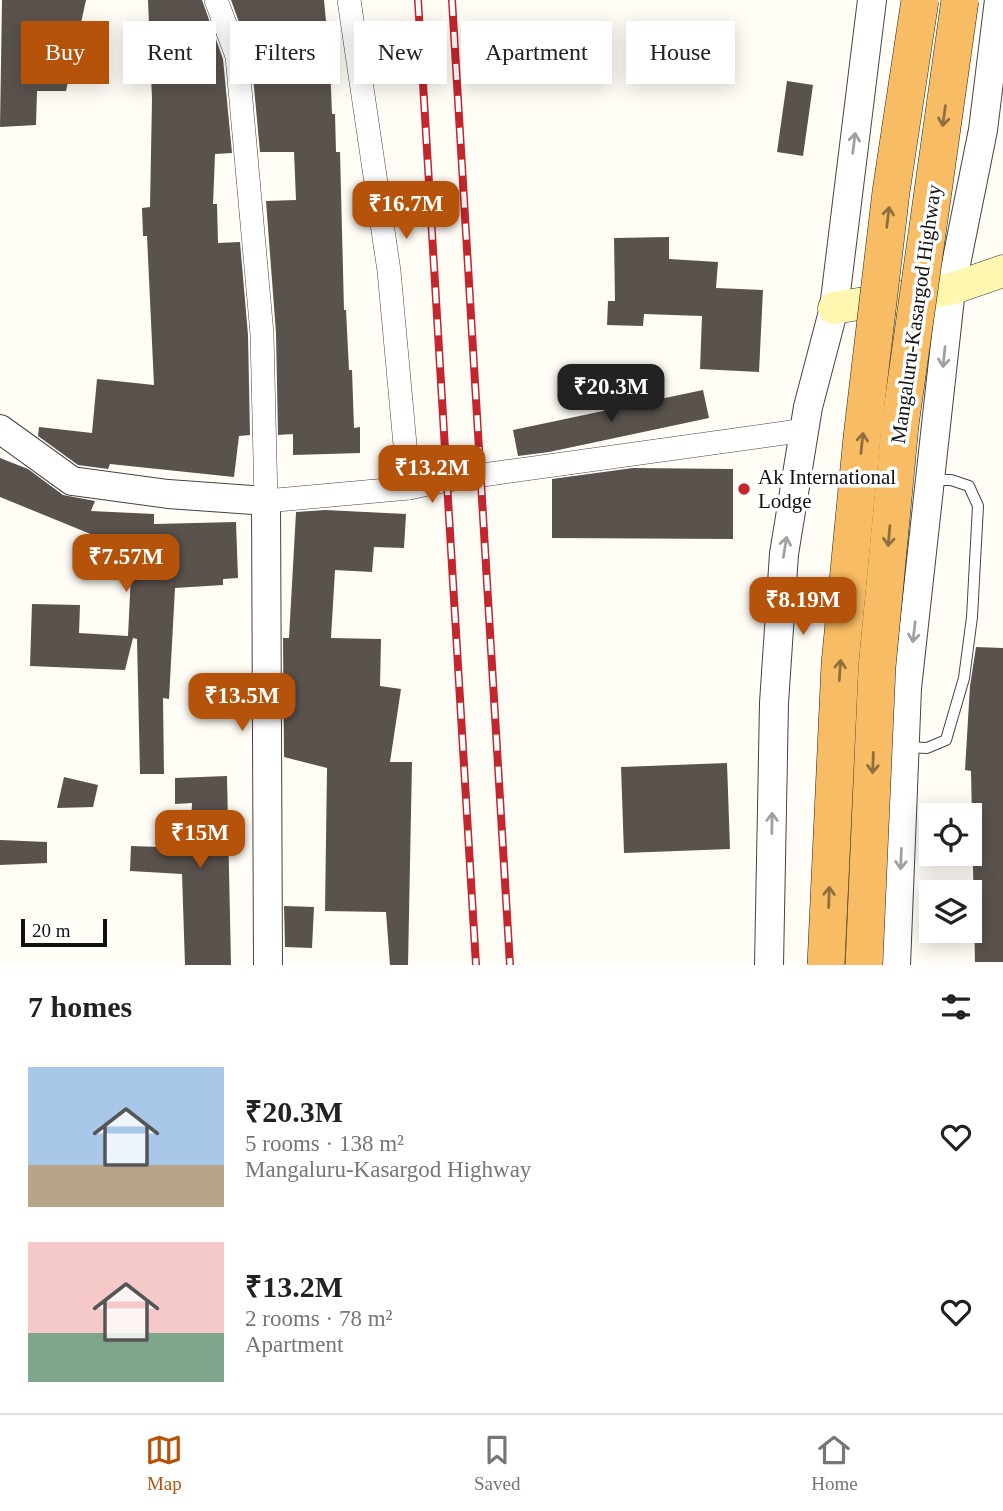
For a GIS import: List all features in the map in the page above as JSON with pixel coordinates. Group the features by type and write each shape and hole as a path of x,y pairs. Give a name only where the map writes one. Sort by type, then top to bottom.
{"highway":[{"name":"Mangaluru-Kasargod Highway","path":"826,965 840,664 861,450 891,192 920,0"},
{"name":"Mangaluru-Kasargod Highway","path":"864,965 877,667 900,425 960,0"}],"main road":[{"path":"834,308 951,289 1003,271"}],"street":[{"path":"216,0 237,56 262,334 266,501 268,965"},
{"path":"349,0 389,271 409,488"},
{"path":"769,965 774,703 783,554 808,407 834,308 872,0"},
{"path":"897,965 907,688 951,289 983,130 999,0"},
{"path":"0,429 72,481 168,494 266,501 409,488 447,480 806,430"}],"lane":[{"path":"905,747 927,748 946,740 964,678 972,617 978,506 969,486 951,480 932,480"}],"building":[{"path":"2,0 86,0 81,21 21,21 21,84 68,84 66,91 37,91 36,125 0,127"},
{"path":"148,0 202,0 209,21 149,21"},
{"path":"231,0 324,0 326,21 239,21"},
{"path":"216,39 223,59 232,153 215,154 213,204 217,204 218,243 240,242 248,335 250,435 239,436 234,477 110,464 108,469 78,465 38,436 39,427 92,433 97,379 154,385 147,236 143,236 142,208 150,207 151,84 216,84"},
{"path":"787,81 813,85 803,156 777,152"},
{"path":"254,84 331,84 336,152 340,152 344,310 349,370 352,370 354,428 360,427 360,453 293,455 293,434 278,435 276,333 266,201 296,200 294,152 260,152"},
{"path":"669,237 669,259 718,262 716,288 763,290 759,372 700,369 702,316 644,314 643,326 607,325 608,301 615,301 614,238"},
{"path":"703,390 709,418 549,452 518,456 513,430"},
{"path":"0,458 28,469 63,495 95,501 91,511 154,514 154,524 236,522 238,578 223,579 223,585 175,588 169,699 163,698 164,774 140,774 137,639 133,638 125,670 30,666 32,604 80,605 79,633 128,636 132,554 92,551 93,535 0,497"},
{"path":"633,468 733,469 733,539 552,538 552,479"},
{"path":"325,510 406,514 404,548 374,547 372,572 335,570 331,638 381,639 380,686 401,689 390,762 412,762 408,965 390,965 386,912 325,911 327,768 284,757 283,638 289,638 296,512"},
{"path":"976,647 1003,648 1003,962 975,962 975,943 982,943 982,880 973,880 973,866 982,866 982,803 972,803 971,771 965,770 970,686"},
{"path":"727,763 730,849 624,853 621,767"},
{"path":"227,776 231,965 185,965 182,874 130,871 131,846 190,848 192,803 175,804 175,778"},
{"path":"64,777 98,785 93,807 57,808"},
{"path":"0,840 47,842 47,863 0,865"},
{"path":"284,906 314,907 312,948 285,947"}],"railway":[{"path":"418,0 476,965"},
{"path":"452,0 510,965"}],"place":[{"name":"Ak International Lodge","path":"744,489"}]}
